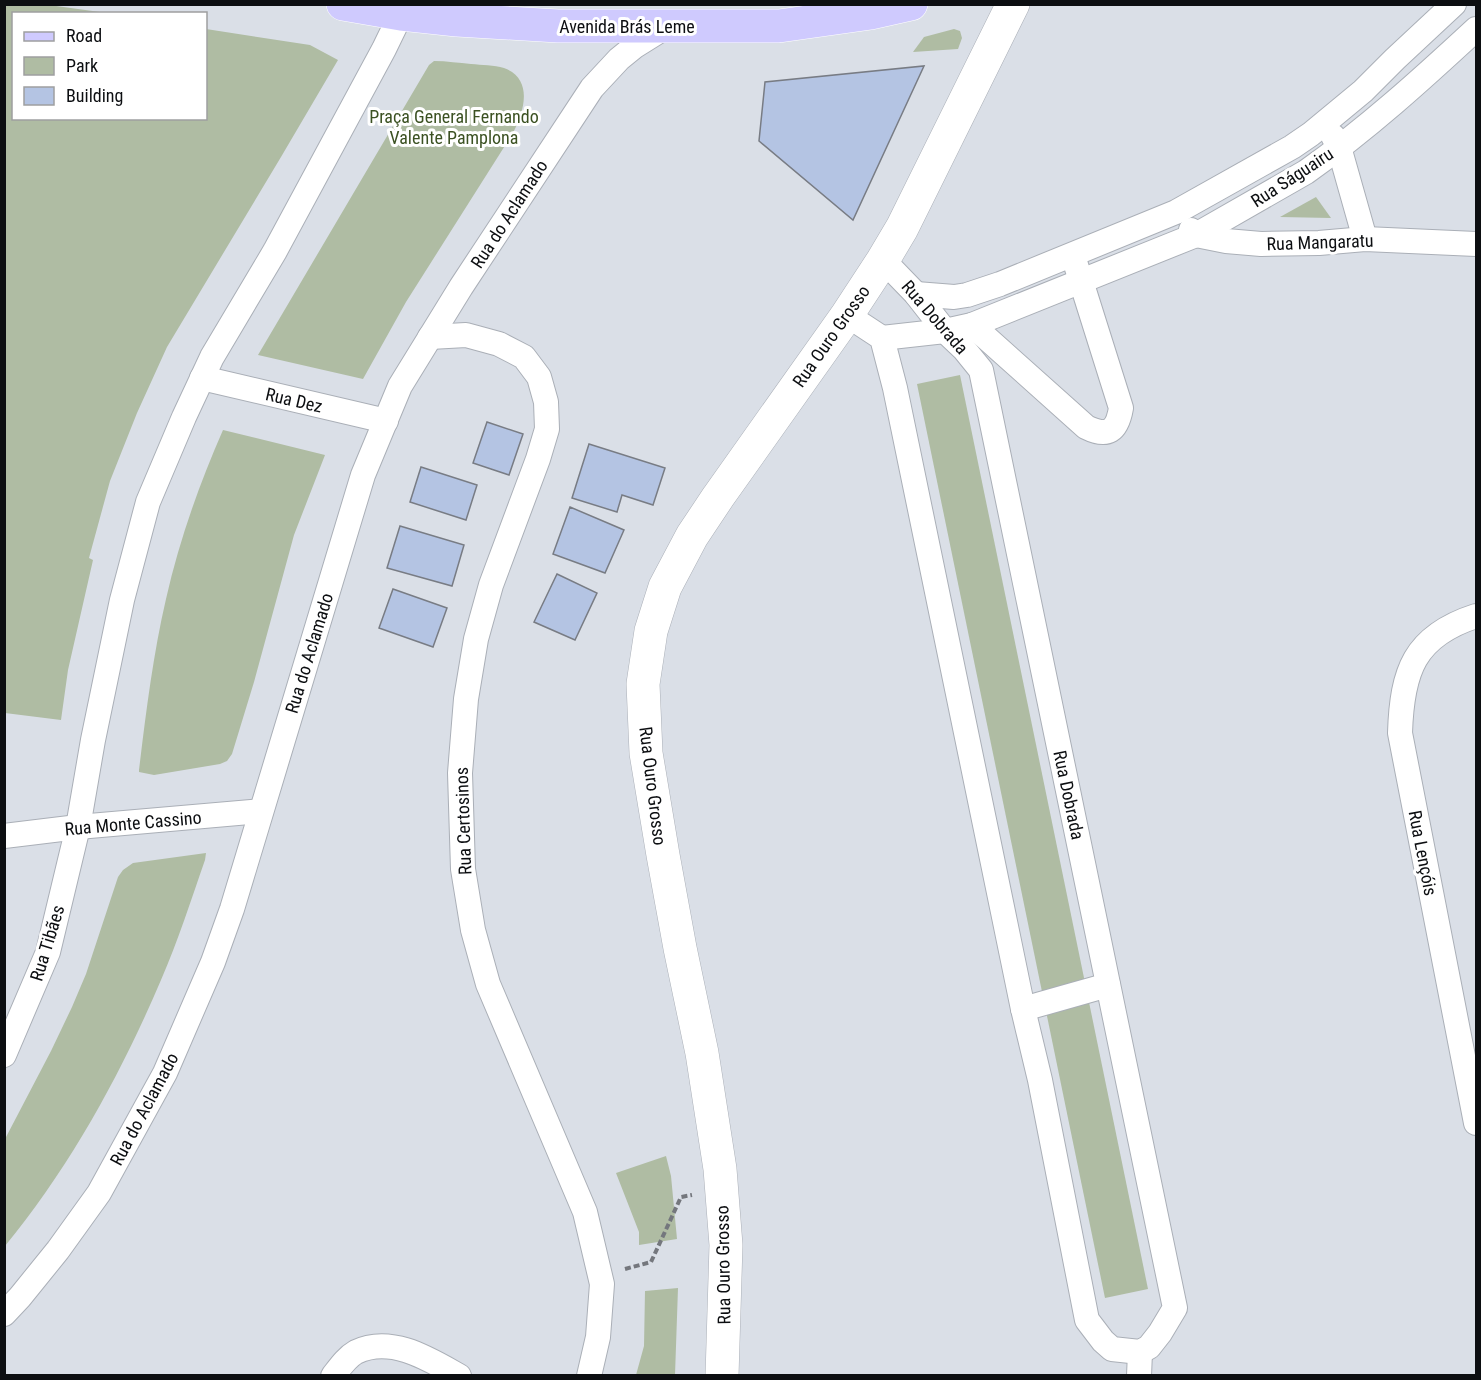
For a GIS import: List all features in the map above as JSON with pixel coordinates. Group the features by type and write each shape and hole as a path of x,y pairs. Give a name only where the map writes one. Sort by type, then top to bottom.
{"main road":[{"name":"Avenida Brás Leme","path":"343,4 401,14 458,20 558,26 779,26 871,13 911,4"}],"street":[{"name":"Rua Ouro Grosso","path":"722,1376 726,1245 722,1187 702,1053 680,948 646,753 643,684 651,631 664,587 692,536 884,260 1013,4"},
{"name":"Rua Ságuairu","path":"916,294 954,297 968,295 1176,212 1292,147 1326,123 1454,4"},
{"path":"78,827 93,740 122,600 148,502 212,357 276,251 401,14"},
{"name":"Rua do Aclamado","path":"4,1314 58,1250 99,1193 165,1073 213,963 232,909 363,475 400,386 461,287 592,88 619,58 667,26"},
{"name":"Rua Ságuairu","path":"882,338 945,331 972,325 1196,235 1306,172 1377,118 1476,29"},
{"path":"1326,123 1339,147 1365,239"},
{"path":"1176,212 1196,235"},
{"name":"Rua Mangaratu","path":"1196,235 1226,241 1262,244 1365,239 1476,244"},
{"path":"972,325 1086,427 1096,432 1106,433 1115,428 1121,408 1072,254"},
{"name":"Rua Dobrada","path":"882,338 898,399 1087,1320 1102,1341 1140,1364 1174,1308 981,370 884,260"},
{"path":"847,315 882,338"},
{"name":"Rua Certosinos","path":"430,337 466,335 499,344 524,357 539,377 546,402 547,429 491,585 476,639 466,699 460,773 463,869 473,930 488,984 585,1212 602,1284 598,1337 589,1376"},
{"name":"Rua Dez","path":"202,378 386,421"},
{"name":"Rua Lençóis","path":"1476,616 1441,632 1426,644 1413,663 1405,683 1400,733 1476,1123"},
{"name":"Rua Monte Cassino","path":"4,836 261,811"},
{"name":"Rua Tibães","path":"4,1055 48,952 78,827"},
{"path":"1023,1009 1108,985"},
{"path":"333,1376 344,1362 356,1353 375,1347 393,1347 421,1356 459,1376"}],"path":[{"path":"600,1276 651,1262 681,1197 722,1187"}],"green space":[{"path":"5,4 49,5 100,12 12,12 12,120 207,120 207,29 310,45 338,60 167,347 110,481 89,558 93,560 68,670 61,720 5,713"},
{"path":"954,29 960,31 962,38 958,49 913,52 924,37"},
{"name":"Praça General Fernando Valente Pamplona","path":"434,61 496,66 513,73 520,80 524,97 513,133 406,302 363,379 258,355 429,65"},
{"path":"1316,197 1331,218 1280,217"},
{"path":"960,375 1148,1289 1105,1298 917,384"},
{"path":"223,430 325,455 294,535 232,754 227,761 220,764 154,775 139,772 161,620 171,577 190,513"},
{"path":"206,853 173,950 129,1050 72,1152 29,1216 5,1246 5,1139 72,1007 86,974 118,877 133,863"},
{"path":"666,1156 671,1176 677,1239 639,1245 639,1232 616,1173"},
{"path":"678,1288 675,1375 636,1375 644,1346 645,1291"}],"building":[{"path":"924,66 853,220 759,141 765,82"},
{"path":"487,422 523,434 509,475 473,463"},
{"path":"589,444 665,468 653,505 622,495 617,512 572,498"},
{"path":"421,467 477,485 466,520 410,502"},
{"path":"570,507 624,530 605,573 553,554"},
{"path":"400,526 464,545 452,586 387,568"},
{"path":"557,574 597,593 575,640 534,622"},
{"path":"393,589 447,608 433,647 379,628"}]}
